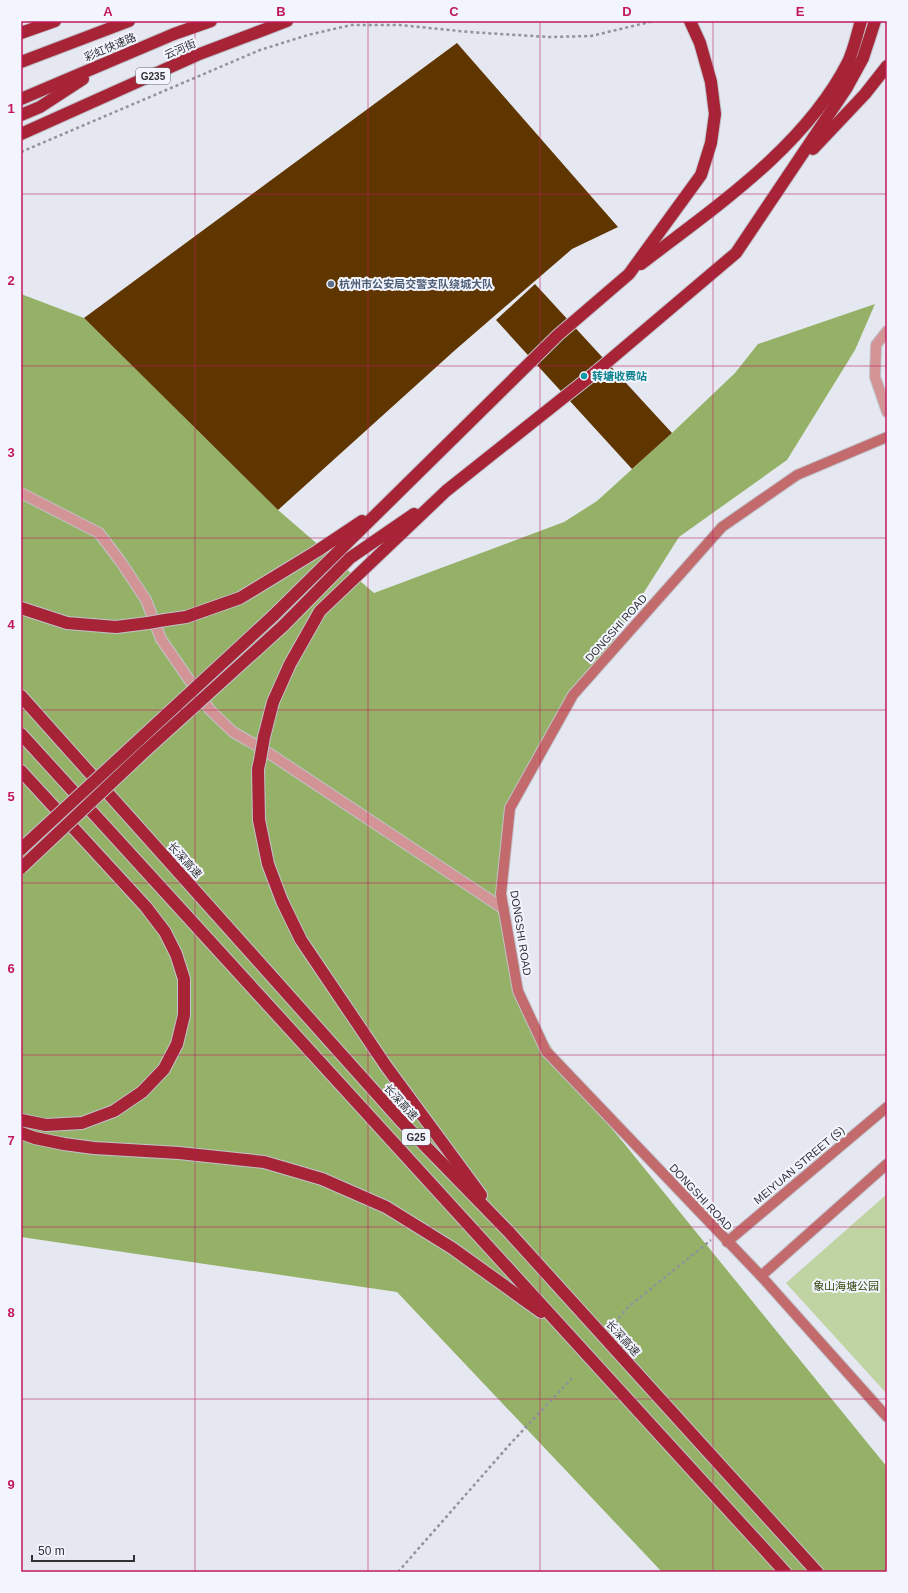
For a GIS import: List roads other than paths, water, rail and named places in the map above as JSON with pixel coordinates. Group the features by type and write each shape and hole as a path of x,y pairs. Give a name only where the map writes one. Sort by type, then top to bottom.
{"highway":[{"path":"21,33 55,21"},
{"name":"彩虹快速路","path":"21,62 129,21"},
{"name":"彩虹快速路","path":"21,99 174,34 210,21"},
{"name":"云河街","path":"21,134 197,55 286,21"},
{"path":"630,274 702,175 712,143 715,114 711,82 700,43 690,21"},
{"path":"21,849 272,616 388,504 558,335 630,274 756,175 809,120 830,94 849,60 861,21"},
{"path":"21,868 149,748 283,626 350,558 446,492 592,375 736,253 846,89 859,64 875,21"},
{"path":"21,115 40,107 107,62"},
{"path":"791,171 865,94 887,66"},
{"path":"446,492 320,611 290,664 276,695 264,737 258,769 259,820 268,864 282,901 301,940 386,1066 508,1231"},
{"path":"21,608 67,623 116,627 186,617 240,598 317,551 388,504"},
{"name":"长深高速","path":"21,696 401,1121 508,1231 817,1572"},
{"name":"G25","path":"21,734 784,1572"},
{"path":"21,771 146,907 165,932 176,954 184,979 184,1015 176,1044 164,1069 142,1092 114,1111 82,1123 46,1125 21,1120"},
{"path":"21,1133 35,1138 64,1144 94,1148 179,1153 264,1162 322,1179 386,1207 452,1248 561,1326"}],"street":[{"path":"887,331 876,345 875,377 887,412"},
{"name":"DONGSHI ROAD","path":"887,437 797,475 722,527 573,695 510,808 501,894 518,991 546,1051 761,1276 887,1417"},
{"path":"21,493 99,533 122,562 146,600 161,639 210,710 234,732 261,748 504,909"},
{"name":"MEIYUAN STREET (S)","path":"727,1242 887,1107"},
{"path":"761,1276 887,1164"}],"place":[{"name":"杭州市公安局交警支队绕城大队","path":"331,284"},
{"name":"转塘收费站","path":"584,376"}],"park label":[{"name":"象山海塘公园","path":"846,1286"}]}
